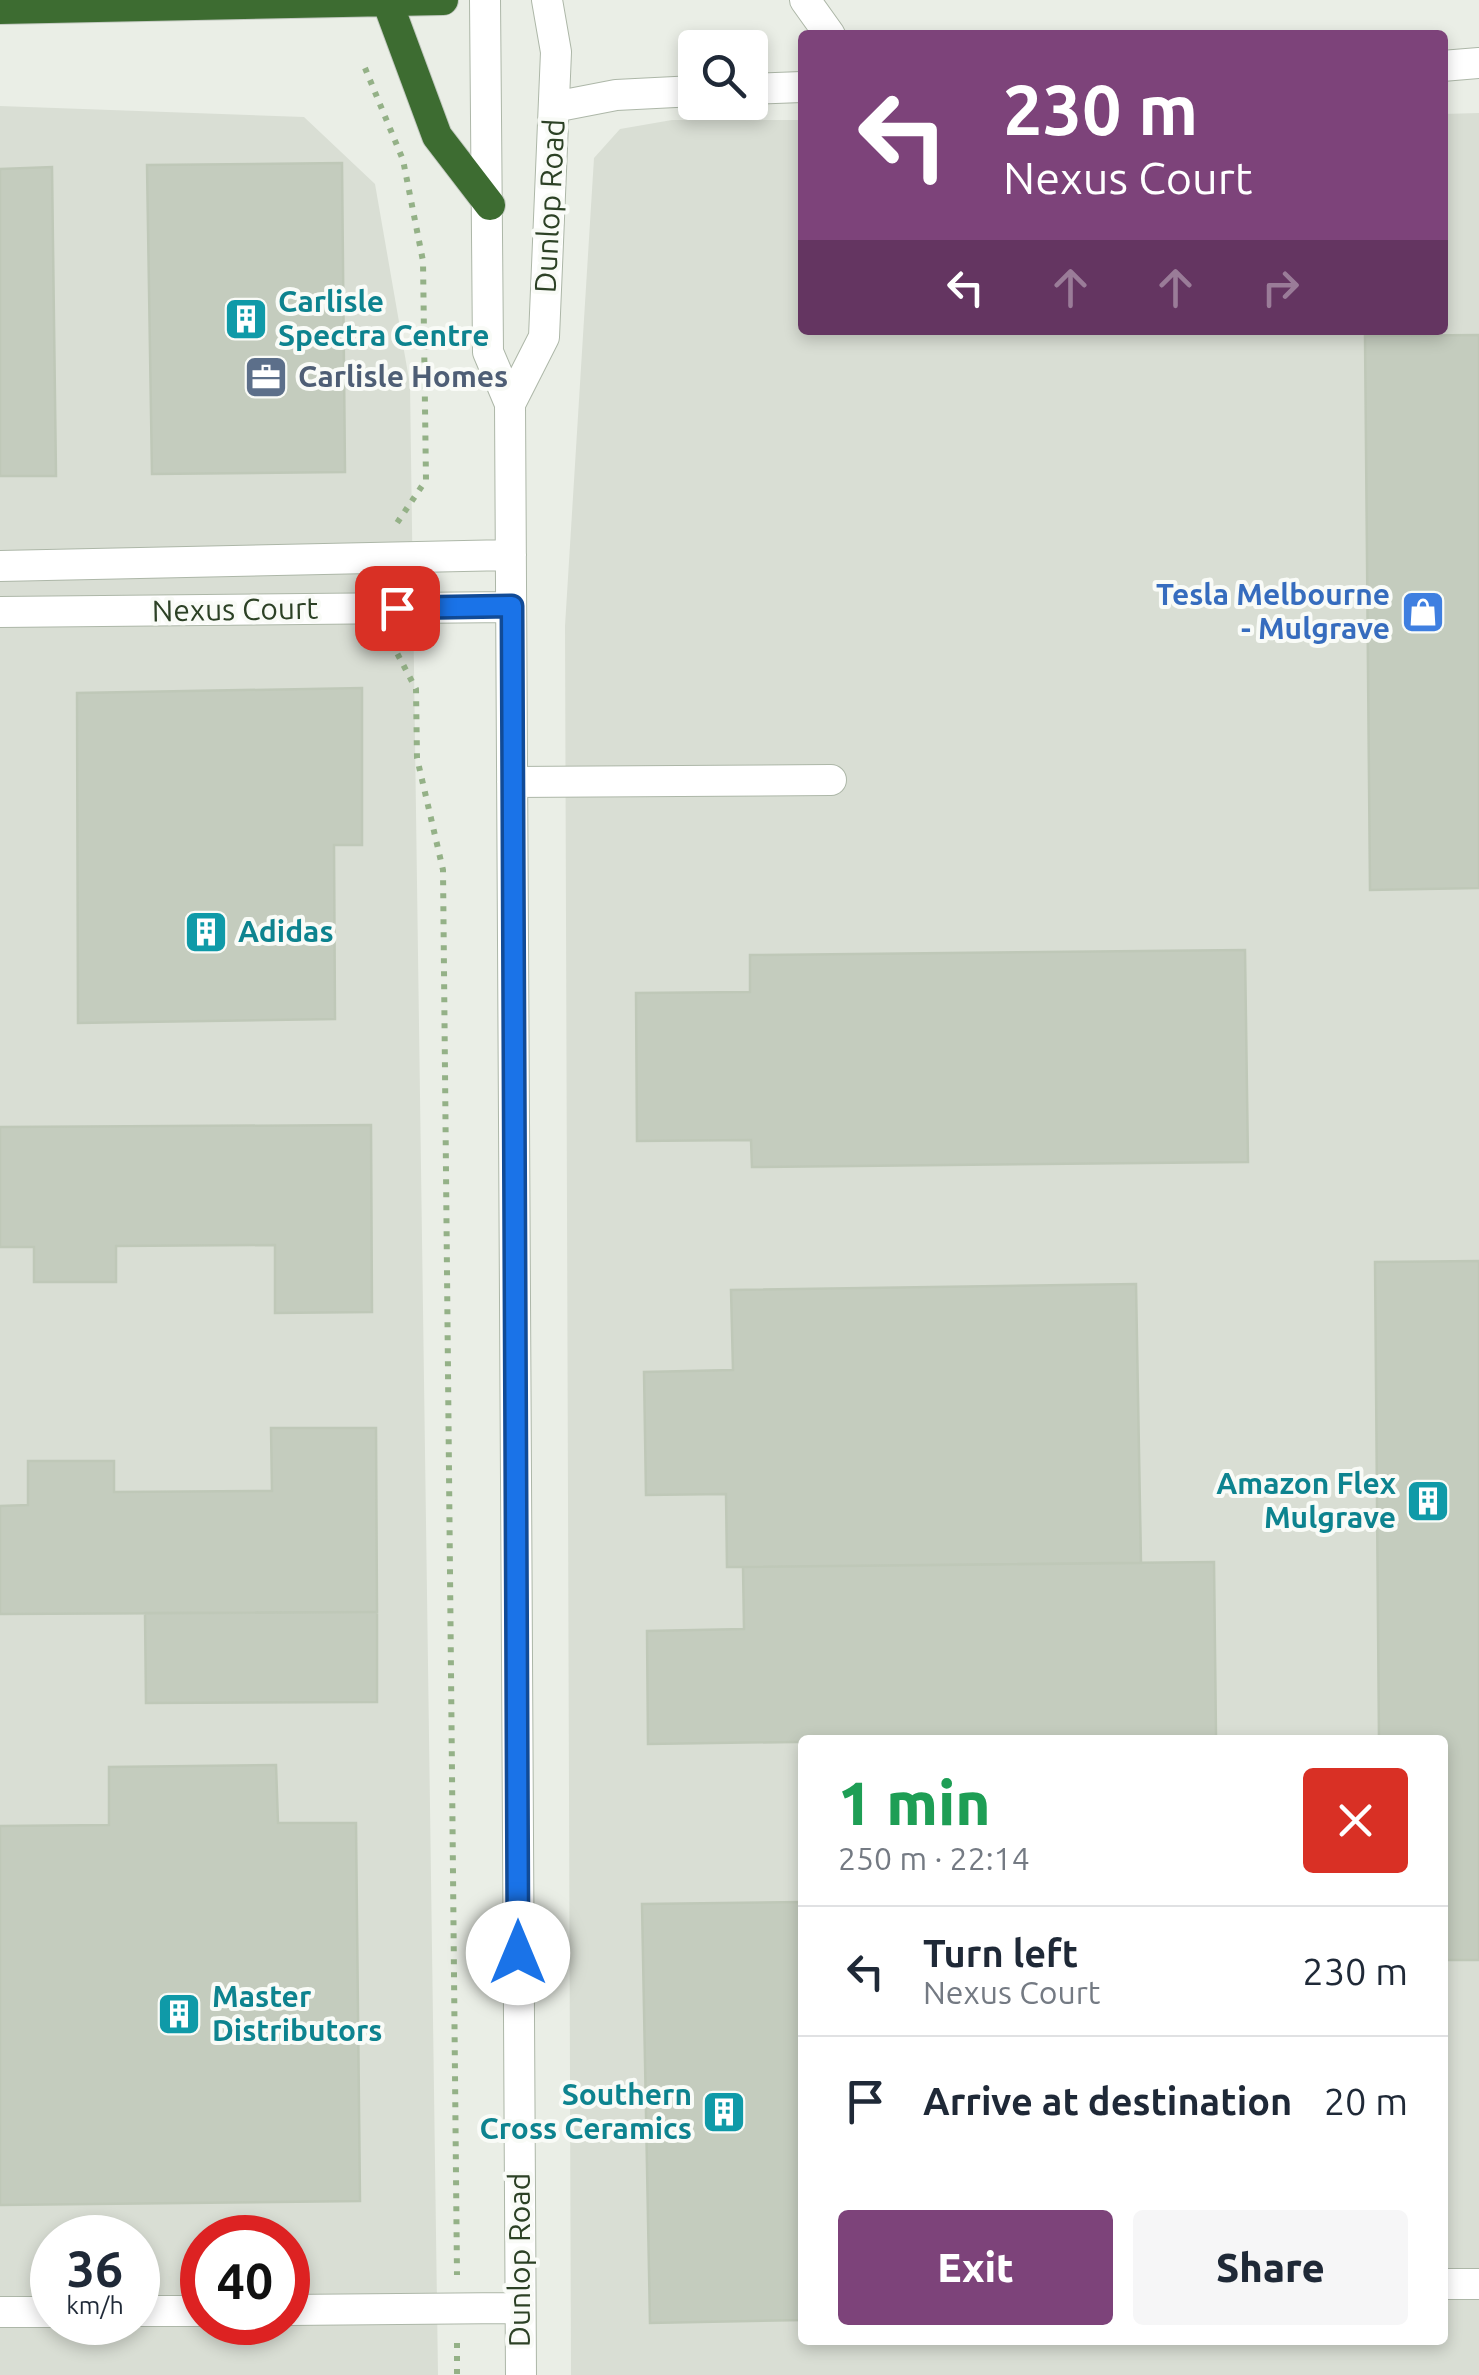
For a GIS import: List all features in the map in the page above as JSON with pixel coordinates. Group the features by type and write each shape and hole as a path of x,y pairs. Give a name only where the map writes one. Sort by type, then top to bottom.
{"highway":[{"path":"0,9 443,0"},
{"path":"387,1 437,136 490,205"}],"street":[{"name":"Dunlop Road","path":"485,0 490,205 488,352 510,404 520,2375"},
{"name":"Dunlop Road","path":"510,404 544,336 555,34 547,0"},
{"path":"805,0 826,30"},
{"path":"1448,66 1479,63"},
{"path":"768,89 798,88"},
{"path":"554,106 616,95 678,92"},
{"name":"Nexus Court","path":"511,555 9,566 9,612 512,606"},
{"path":"512,782 831,780"},
{"path":"1448,2284 1479,2284"},
{"path":"310,2310 520,2308"},
{"path":"0,2312 30,2312"}],"path":[{"path":"365,68 404,160 424,261 426,480 398,519 397,537"},
{"path":"397,608 397,653 416,688 417,758 443,870 458,2375"}],"shaded area":[{"path":"0,106 304,117 375,184 410,385 438,2375 0,2375"},
{"path":"1479,113 1479,2375 571,2375 565,626 594,158 620,129 672,120 798,120 798,335 1448,335 1448,114"}],"building":[{"name":"Carlisle Spectra Centre","path":"342,163 345,472 152,474 147,165"},
{"path":"52,167 56,476 0,476 0,169"},
{"name":"Tesla Melbourne - Mulgrave","path":"1479,335 1479,888 1370,890 1365,336"},
{"name":"Adidas","path":"362,688 362,845 334,845 335,1019 78,1023 77,693"},
{"path":"1245,950 1248,1162 752,1167 751,1140 637,1141 636,993 750,992 750,955"},
{"path":"371,1125 372,1312 275,1313 275,1245 116,1246 116,1282 34,1282 34,1247 0,1247 0,1127"},
{"name":"Amazon Flex Mulgrave","path":"1479,1261 1479,1960 1448,1960 1448,1735 1379,1735 1375,1262"},
{"path":"1136,1284 1141,1563 727,1567 726,1494 646,1495 644,1372 733,1370 731,1290"},
{"path":"271,1428 376,1428 377,1612 0,1614 0,1506 28,1505 28,1461 114,1461 114,1492 272,1491"},
{"path":"1214,1562 1216,1735 798,1735 798,1742 648,1744 647,1631 744,1629 743,1567"},
{"path":"377,1612 377,1702 146,1703 145,1613"},
{"name":"Master Distributors","path":"276,1765 278,1823 356,1823 360,2201 0,2205 0,1826 109,1825 109,1767"},
{"name":"Southern Cross Ceramics","path":"798,1902 798,2320 650,2323 642,1904"}],"place":[{"name":"Carlisle Spectra Centre","path":"246,319"},
{"name":"Carlisle Homes","path":"266,377"},
{"name":"Tesla Melbourne - Mulgrave","path":"1423,612"},
{"name":"Adidas","path":"206,932"},
{"name":"Amazon Flex Mulgrave","path":"1428,1501"},
{"name":"Master Distributors","path":"179,2014"},
{"name":"Southern Cross Ceramics","path":"724,2112"}],"route":[{"path":"397,608 512,606 518,1953"}]}
